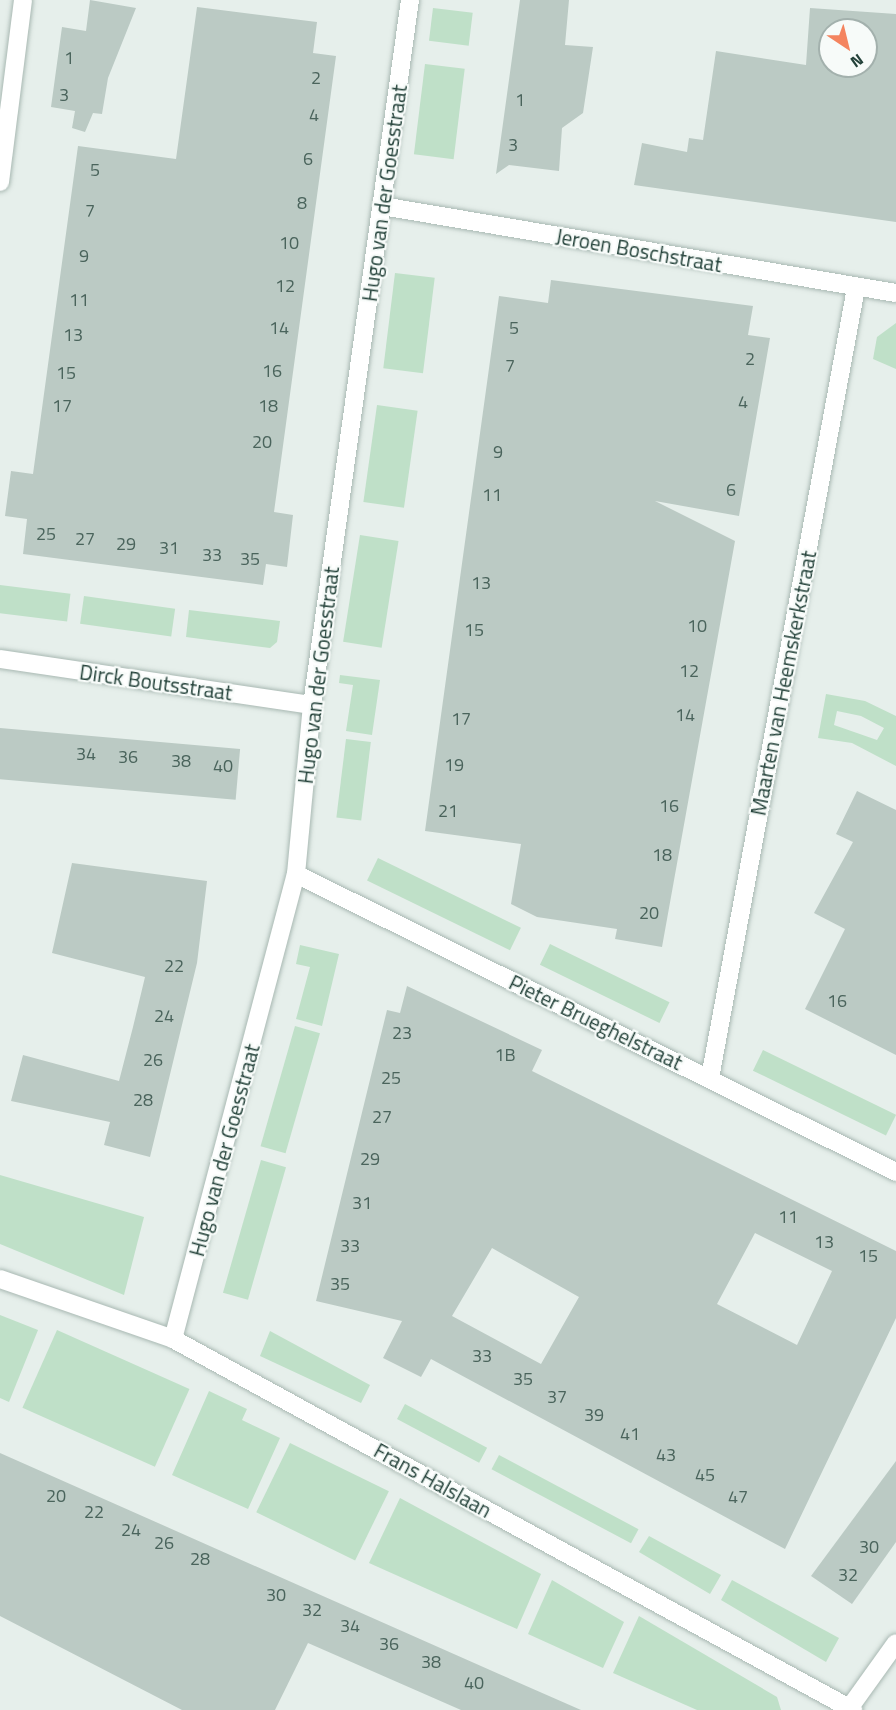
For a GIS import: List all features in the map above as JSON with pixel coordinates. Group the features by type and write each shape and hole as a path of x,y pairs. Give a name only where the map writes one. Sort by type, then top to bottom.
{"street":[{"path":"0,182 23,0"},
{"name":"Hugo van der Goesstraat","path":"173,1339 296,874 312,705 410,0"},
{"name":"Jeroen Boschstraat","path":"382,206 896,293"},
{"name":"Maarten van Heemskerkstraat","path":"710,1078 856,288"},
{"name":"Dirck Boutsstraat","path":"0,658 312,705"},
{"name":"Pieter Brueghelstraat","path":"296,874 896,1172"},
{"name":"Frans Halslaan","path":"0,1279 173,1339 850,1709"},
{"path":"850,1709 896,1642"}],"green space":[{"path":"433,8 473,13 469,46 429,41"},
{"path":"425,64 465,69 454,159 414,154"},
{"path":"395,273 435,278 423,373 383,368"},
{"path":"896,323 896,369 873,359 877,337"},
{"path":"377,405 418,411 404,508 363,502"},
{"path":"360,535 399,541 382,648 343,642"},
{"path":"0,585 70,594 67,621 0,613"},
{"path":"84,596 175,609 171,637 80,624"},
{"path":"189,610 280,621 277,642 270,648 186,637"},
{"path":"340,675 380,680 372,735 346,731 353,685 339,683"},
{"path":"826,694 865,701 896,716 896,766 852,743 818,738","holes":["837,711 861,716 884,728 877,740 834,725"]},
{"path":"346,739 371,742 361,820 336,817"},
{"path":"378,858 521,928 510,950 367,880"},
{"path":"550,944 670,1002 659,1023 540,965"},
{"path":"300,945 339,954 322,1026 296,1019 310,967 296,964"},
{"path":"295,1026 320,1033 286,1153 261,1146"},
{"path":"763,1050 896,1115 886,1136 753,1071"},
{"path":"261,1160 286,1167 248,1300 223,1293"},
{"path":"0,1175 144,1217 124,1295 0,1244"},
{"path":"0,1315 38,1330 9,1402 0,1398"},
{"path":"57,1330 189,1389 155,1467 22,1408"},
{"path":"270,1331 370,1385 361,1403 260,1356"},
{"path":"209,1391 247,1409 242,1420 280,1438 248,1509 172,1475"},
{"path":"405,1404 487,1448 479,1463 397,1419"},
{"path":"290,1443 389,1491 355,1560 256,1512"},
{"path":"499,1455 639,1529 631,1543 491,1469"},
{"path":"400,1498 541,1574 517,1629 369,1563"},
{"path":"649,1536 721,1575 710,1594 639,1552"},
{"path":"552,1580 624,1622 603,1668 528,1634"},
{"path":"732,1580 839,1638 826,1662 721,1600"},
{"path":"639,1616 777,1697 781,1710 697,1710 613,1673"}],"building":[{"path":"90,0 136,8 108,78 102,114 93,113 85,132 72,128 75,111 51,107 62,27 86,31"},
{"path":"520,0 569,0 565,45 593,47 583,113 562,128 559,171 509,165 496,174"},
{"path":"197,7 317,22 313,53 336,56 274,512 293,515 287,567 266,564 263,585 23,554 27,519 5,516 11,471 33,474 78,146 176,159"},
{"path":"810,8 896,14 896,222 634,185 642,143 687,152 689,138 703,140 716,51 806,65"},
{"path":"551,280 753,306 748,335 770,338 739,516 655,501 735,541 662,947 615,939 617,929 537,917 511,904 521,844 425,831 499,296 548,303"},
{"path":"0,728 240,749 236,800 0,779"},
{"path":"857,791 896,810 896,1055 805,1009 845,929 814,913 853,842 836,834"},
{"path":"72,863 207,881 197,963 150,1157 104,1145 110,1122 11,1101 23,1055 119,1081 133,1027 145,977 52,953"},
{"path":"407,986 542,1050 532,1071 896,1251 896,1318 785,1549 431,1359 421,1377 383,1358 402,1321 316,1301 387,1010 400,1013","holes":["755,1233 832,1271 797,1345 717,1304","492,1248 579,1297 541,1364 452,1316"]},
{"path":"0,1453 581,1710 461,1710 308,1643 275,1710 182,1710 0,1616"},
{"path":"896,1461 896,1542 852,1604 811,1576"}]}
